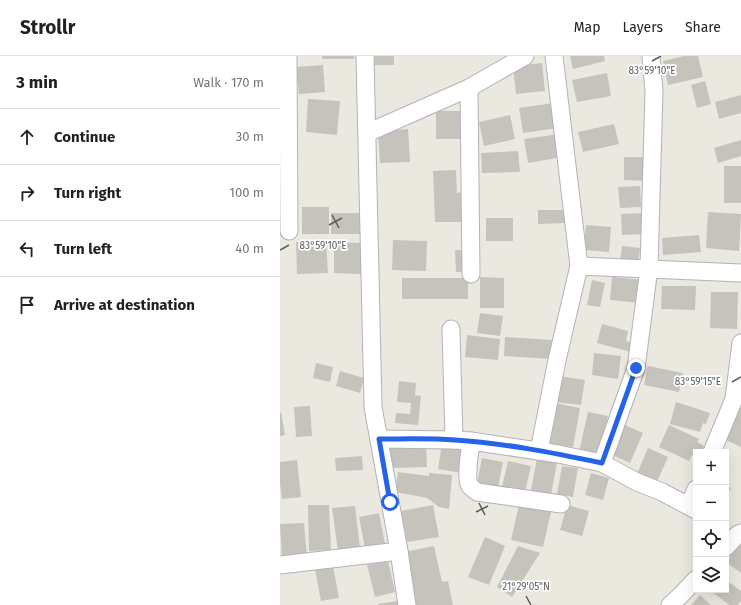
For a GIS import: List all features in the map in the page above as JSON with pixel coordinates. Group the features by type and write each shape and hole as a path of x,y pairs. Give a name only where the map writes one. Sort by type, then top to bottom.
{"street":[{"path":"288,56 288,231"},
{"path":"365,56 373,407 399,551 407,605"},
{"path":"367,133 469,88 525,56"},
{"path":"539,451 556,360 579,266 554,56"},
{"path":"602,463 636,368 649,268 654,91 651,56"},
{"path":"469,88 471,274"},
{"path":"579,266 741,273"},
{"path":"451,330 454,440"},
{"path":"713,449 738,399 741,343"},
{"path":"379,439 454,440 539,451 602,463 637,482 662,492 692,508"},
{"path":"471,442 468,479 469,485 477,492 561,504"},
{"path":"729,542 735,532"},
{"path":"280,565 399,551"},
{"path":"670,605 693,582"}],"building":[{"path":"322,56 354,56 354,59 322,59"},
{"path":"375,56 394,56 394,65 374,65"},
{"path":"570,56 604,56 605,61 573,69"},
{"path":"684,56 698,56 703,77 668,85 663,61"},
{"path":"542,63 545,91 516,94 513,66"},
{"path":"323,65 325,92 299,94 296,67"},
{"path":"607,73 611,96 577,102 572,80"},
{"path":"705,81 711,104 697,108 691,85"},
{"path":"741,95 741,113 719,119 715,102"},
{"path":"308,99 340,101 337,135 306,132"},
{"path":"553,103 557,128 523,133 519,108"},
{"path":"436,111 462,111 462,139 436,139"},
{"path":"510,115 515,139 484,146 479,122"},
{"path":"614,124 619,144 583,152 578,132"},
{"path":"408,129 410,162 380,163 378,131"},
{"path":"559,134 562,157 528,163 524,139"},
{"path":"741,140 741,156 718,163 714,148"},
{"path":"518,151 520,172 482,173 481,153"},
{"path":"624,157 649,157 649,181 624,180"},
{"path":"724,166 741,166 741,203 724,203"},
{"path":"456,170 457,193 462,192 463,222 435,222 433,171"},
{"path":"640,186 641,207 620,208 618,187"},
{"path":"302,207 329,207 329,234 302,234"},
{"path":"538,210 565,210 566,223 538,224"},
{"path":"708,212 741,214 739,251 706,248"},
{"path":"331,213 361,213 361,234 331,234"},
{"path":"643,213 644,234 622,235 621,214"},
{"path":"486,218 513,218 513,241 486,241"},
{"path":"586,225 611,227 609,252 584,250"},
{"path":"699,235 701,252 663,255 662,238"},
{"path":"393,240 427,241 426,271 392,270"},
{"path":"326,241 328,273 297,274 296,242"},
{"path":"334,242 362,243 361,274 334,273"},
{"path":"622,246 640,248 638,265 620,262"},
{"path":"455,250 467,250 468,272 456,272"},
{"path":"480,277 504,278 504,308 480,308"},
{"path":"612,277 643,280 641,303 610,300"},
{"path":"402,278 468,278 468,299 402,299"},
{"path":"592,280 605,283 600,307 587,305"},
{"path":"662,286 696,286 695,310 661,309"},
{"path":"711,292 738,292 737,329 710,328"},
{"path":"480,313 503,316 500,336 477,333"},
{"path":"602,324 628,331 626,341 633,343 631,352 597,343"},
{"path":"467,335 500,339 498,360 465,357"},
{"path":"505,337 553,340 552,359 504,356"},
{"path":"594,353 621,356 618,379 592,375"},
{"path":"316,363 333,367 330,382 313,378"},
{"path":"648,366 683,373 679,392 644,385"},
{"path":"340,371 364,378 360,393 336,386"},
{"path":"559,376 585,380 581,405 555,402"},
{"path":"399,381 416,383 415,395 421,396 418,425 395,423 396,413 410,414 411,403 397,402"},
{"path":"676,402 710,413 706,424 703,423 700,432 670,424"},
{"path":"555,403 580,408 573,447 548,443"},
{"path":"310,406 312,436 296,437 294,407"},
{"path":"736,406 741,408 741,447 721,438"},
{"path":"281,412 285,435 280,436 280,413"},
{"path":"588,412 608,416 599,456 579,452"},
{"path":"623,424 643,433 630,463 610,454"},
{"path":"669,425 699,439 697,442 704,446 702,449 693,449 693,456 689,461 659,447"},
{"path":"426,442 427,467 389,468 388,444"},
{"path":"442,444 465,448 461,473 438,469"},
{"path":"648,448 668,457 656,484 636,476"},
{"path":"362,456 363,470 336,471 335,458"},
{"path":"482,458 503,462 498,488 477,484"},
{"path":"537,458 557,462 551,495 531,491"},
{"path":"297,460 301,497 282,499 280,462"},
{"path":"508,461 531,466 525,492 502,487"},
{"path":"562,466 578,468 573,497 557,494"},
{"path":"398,472 429,476 429,473 452,475 449,509 439,507 427,498 395,492"},
{"path":"591,473 609,478 603,500 585,495"},
{"path":"308,505 329,505 331,550 309,551"},
{"path":"433,505 439,537 407,542 401,511"},
{"path":"519,505 551,512 543,547 511,540"},
{"path":"567,505 589,511 582,536 560,530"},
{"path":"355,506 360,548 338,551 332,508"},
{"path":"379,513 385,544 365,548 359,517"},
{"path":"304,523 307,558 282,560 280,524"},
{"path":"485,537 505,546 489,585 468,577"},
{"path":"741,541 741,573 729,564 729,558"},
{"path":"434,546 442,582 448,581 453,605 415,605 404,552"},
{"path":"518,546 540,553 512,597 497,587"},
{"path":"388,561 395,592 375,597 367,565"},
{"path":"333,566 339,598 321,601 315,570"},
{"path":"729,582 741,591 741,601 738,605 729,605 714,593 729,593"},
{"path":"700,595 711,605 691,605"},
{"path":"397,601 398,605 378,605 378,604"}],"route":[{"path":"390,502 379,439 454,440 558,454 602,463 636,368"}]}
